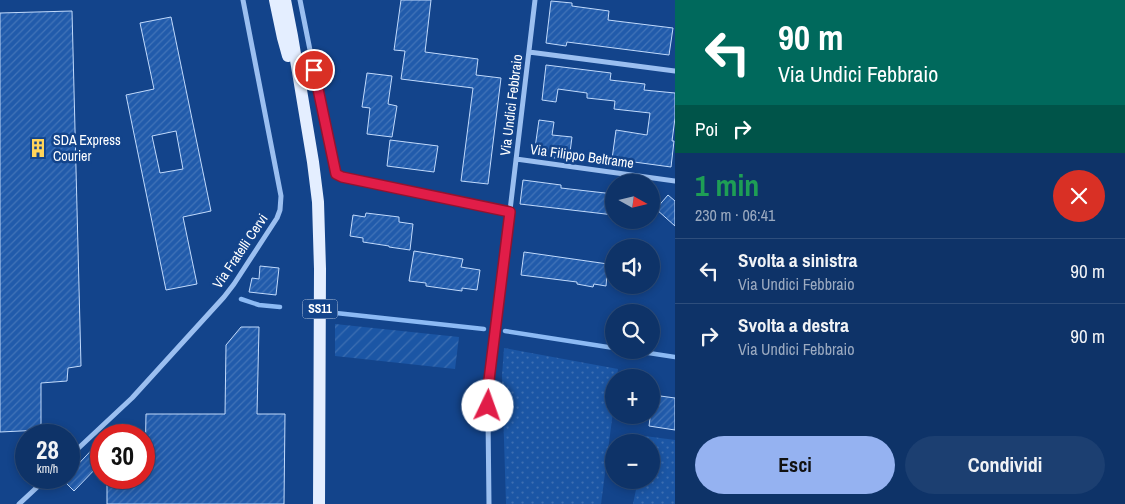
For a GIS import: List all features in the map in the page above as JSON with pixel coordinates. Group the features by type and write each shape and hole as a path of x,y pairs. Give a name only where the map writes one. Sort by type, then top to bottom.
{"main road":[{"name":"SS11","path":"274,0 305,114"},
{"name":"SS11","path":"285,0 315,177 319,238 319,504"}],"street":[{"name":"Via Fratelli Cervi","path":"80,447 132,398 212,312 234,284 277,218 280,210 281,196 243,0"},
{"path":"300,0 336,174 342,177 510,212"},
{"name":"Via Undici Febbraio","path":"489,504 489,387 535,0"},
{"path":"529,52 675,71"},
{"name":"Via Filippo Beltrame","path":"516,159 675,181"},
{"path":"19,504 35,489"}],"shaded area":[{"path":"335,324 459,337 455,369 335,356"},
{"path":"504,348 618,369 605,369 605,424 611,424 610,434 605,434 605,473 601,504 506,504 502,376"},
{"path":"660,438 675,440 675,504 633,504 636,489 660,489"}],"building":[{"path":"401,0 431,0 425,52 478,59 476,75 501,78 488,184 461,181 473,88 401,79 405,51 394,50"},
{"path":"551,1 572,3 572,6 609,11 608,20 673,28 669,55 567,42 566,46 546,43"},
{"name":"SDA Express Courier","path":"72,11 81,366 68,368 67,381 41,383 41,424 15,424 15,431 0,432 0,13"},
{"path":"171,17 211,211 183,217 197,284 166,290 126,95 154,89 140,23","holes":["176,131 183,169 160,173 152,136"]},
{"path":"546,65 611,73 610,80 645,84 644,90 675,93 675,118 672,141 674,141 671,167 612,159 616,130 647,135 650,113 614,109 615,101 587,98 587,93 558,89 556,102 542,100"},
{"path":"367,73 392,76 388,104 397,106 392,137 367,134 370,108 362,107"},
{"path":"539,120 554,122 552,135 572,137 569,160 534,155"},
{"path":"390,140 438,146 434,172 387,166"},
{"path":"523,180 561,185 561,188 605,193 605,214 520,204"},
{"path":"668,195 675,201 675,226 660,213 660,204"},
{"path":"366,213 399,217 399,222 413,224 410,250 363,242 363,238 350,236 353,215 365,217"},
{"path":"414,251 463,259 461,267 480,270 477,290 462,288 462,291 426,286 426,283 409,281"},
{"path":"524,252 605,264 605,286 594,284 593,287 577,284 577,282 521,275"},
{"path":"260,266 279,268 276,295 249,292 252,278 259,279"},
{"path":"241,327 259,327 257,414 285,414 284,504 107,504 107,489 155,489 155,424 146,424 146,414 225,414 226,345"},
{"path":"660,396 675,398 675,430 649,426 649,424 660,424"},
{"path":"90,452 90,474 80,485 80,462"}],"waterway":[{"path":"241,299 259,305 280,307"},
{"path":"336,313 484,329"},
{"path":"505,331 605,347"},
{"path":"660,355 675,357"}],"place":[{"name":"SDA Express Courier","path":"38,148"}],"route":[{"path":"314,70 336,174 342,177 510,212 489,380 488,406"}]}
